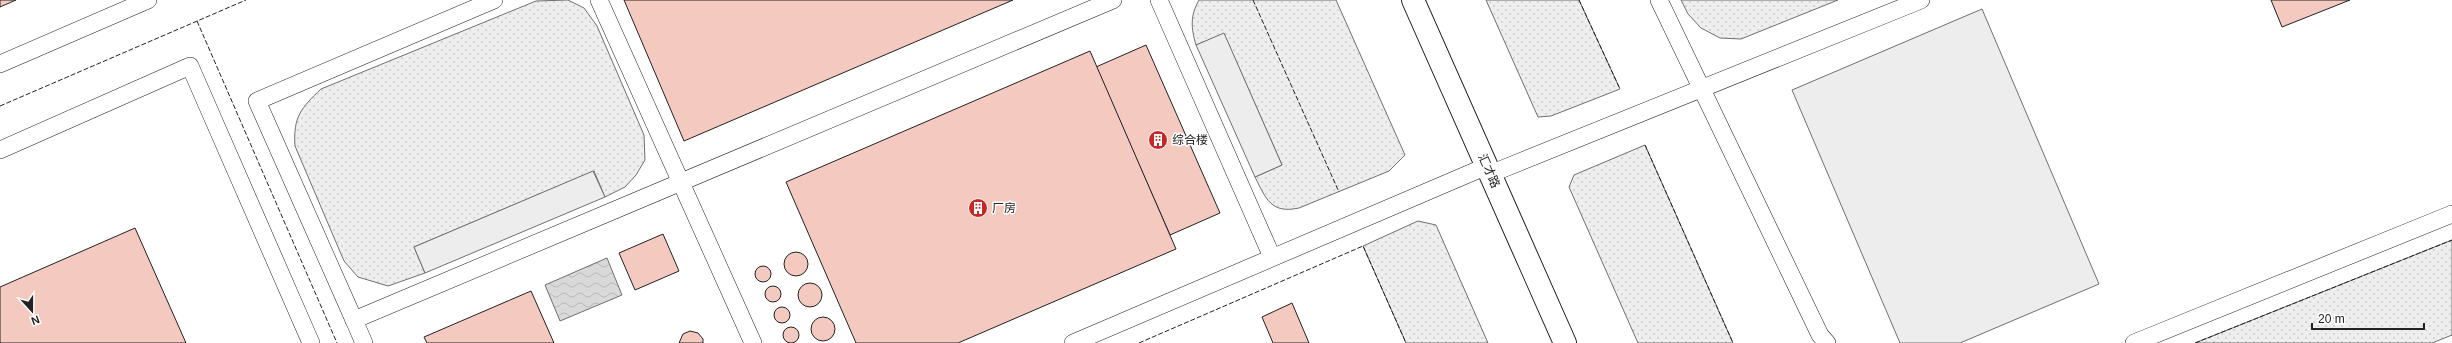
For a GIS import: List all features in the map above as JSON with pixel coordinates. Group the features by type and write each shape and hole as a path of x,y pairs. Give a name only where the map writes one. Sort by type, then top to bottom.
{"main road":[{"name":"汇才路","path":"1413,0 1489,170 1563,342"}],"lane":[{"path":"0,64 148,0"},
{"path":"364,343 257,101 494,0"},
{"path":"599,0 753,343"},
{"path":"354,320 1113,0"},
{"path":"1159,0 1272,257"},
{"path":"1659,0 1820,335 1827,343"},
{"path":"1073,343 1272,257 1921,0"},
{"path":"0,150 190,66 312,343"},
{"path":"2134,343 2452,214"}],"shaded area":[{"path":"568,0 584,8 597,26 644,135 645,160 636,175 625,187 605,197 594,171 414,247 425,273 388,286 358,277 344,261 295,146 295,128 303,108 321,89 536,1"},
{"path":"1199,0 1336,0 1405,155 1389,171 1299,208 1282,209 1276,207 1266,198 1255,177 1282,165 1224,34 1196,45 1192,22 1194,11"},
{"path":"1486,0 1579,0 1620,89 1551,116 1538,117"},
{"path":"1681,0 1838,0 1741,39 1720,38 1701,28 1688,14"},
{"path":"1982,9 2099,284 1960,343 1900,343 1792,90"},
{"path":"1224,33 1282,165 1255,177 1196,45"},
{"path":"1645,145 1733,343 1638,343 1569,187 1574,175"},
{"path":"593,171 605,197 425,273 414,247"},
{"path":"1418,221 1436,225 1488,343 1406,343 1363,246"},
{"path":"2452,240 2452,335 2432,343 2195,343"}],"water":[{"path":"607,258 622,295 560,321 545,285"}],"building":[{"path":"0,0 16,0 0,7"},
{"path":"624,0 1013,0 684,141"},
{"path":"2271,0 2350,0 2282,27"},
{"name":"综合楼","path":"1146,45 1220,213 1170,235 1096,67"},
{"name":"厂房","path":"1090,51 1176,249 958,343 856,343 786,182"},
{"path":"135,228 186,343 0,343 0,287"},
{"path":"663,234 679,271 635,290 619,253"},
{"path":"796,252 805,255 808,264 805,273 796,276 787,273 784,264 787,255"},
{"path":"760,266 766,266 771,271 769,280 766,282 760,282 755,277 755,271"},
{"path":"810,283 819,286 822,295 819,304 810,307 801,304 798,295 801,286"},
{"path":"770,286 776,286 781,291 779,300 776,302 770,302 765,297 765,291"},
{"path":"531,291 554,343 427,343 424,337"},
{"path":"1292,303 1309,343 1273,343 1262,317"},
{"path":"779,307 785,307 790,312 788,321 785,323 779,323 774,318 774,312"},
{"path":"823,317 832,320 835,329 832,338 823,341 814,338 811,329 814,320"},
{"path":"788,327 794,327 799,332 797,341 794,343 788,343 783,338 783,332"},
{"path":"690,331 698,333 703,339 703,343 679,343 683,334"}],"fence":[{"path":"0,106 246,0"},
{"path":"1253,0 1339,192"},
{"path":"1579,0 1620,89"},
{"path":"197,21 337,343"},
{"path":"1645,145 1733,343"},
{"path":"2195,343 2452,240"},
{"path":"1139,343 1363,246 1406,343"}],"place":[{"name":"综合楼","path":"1158,140"},
{"name":"厂房","path":"978,208"}]}
